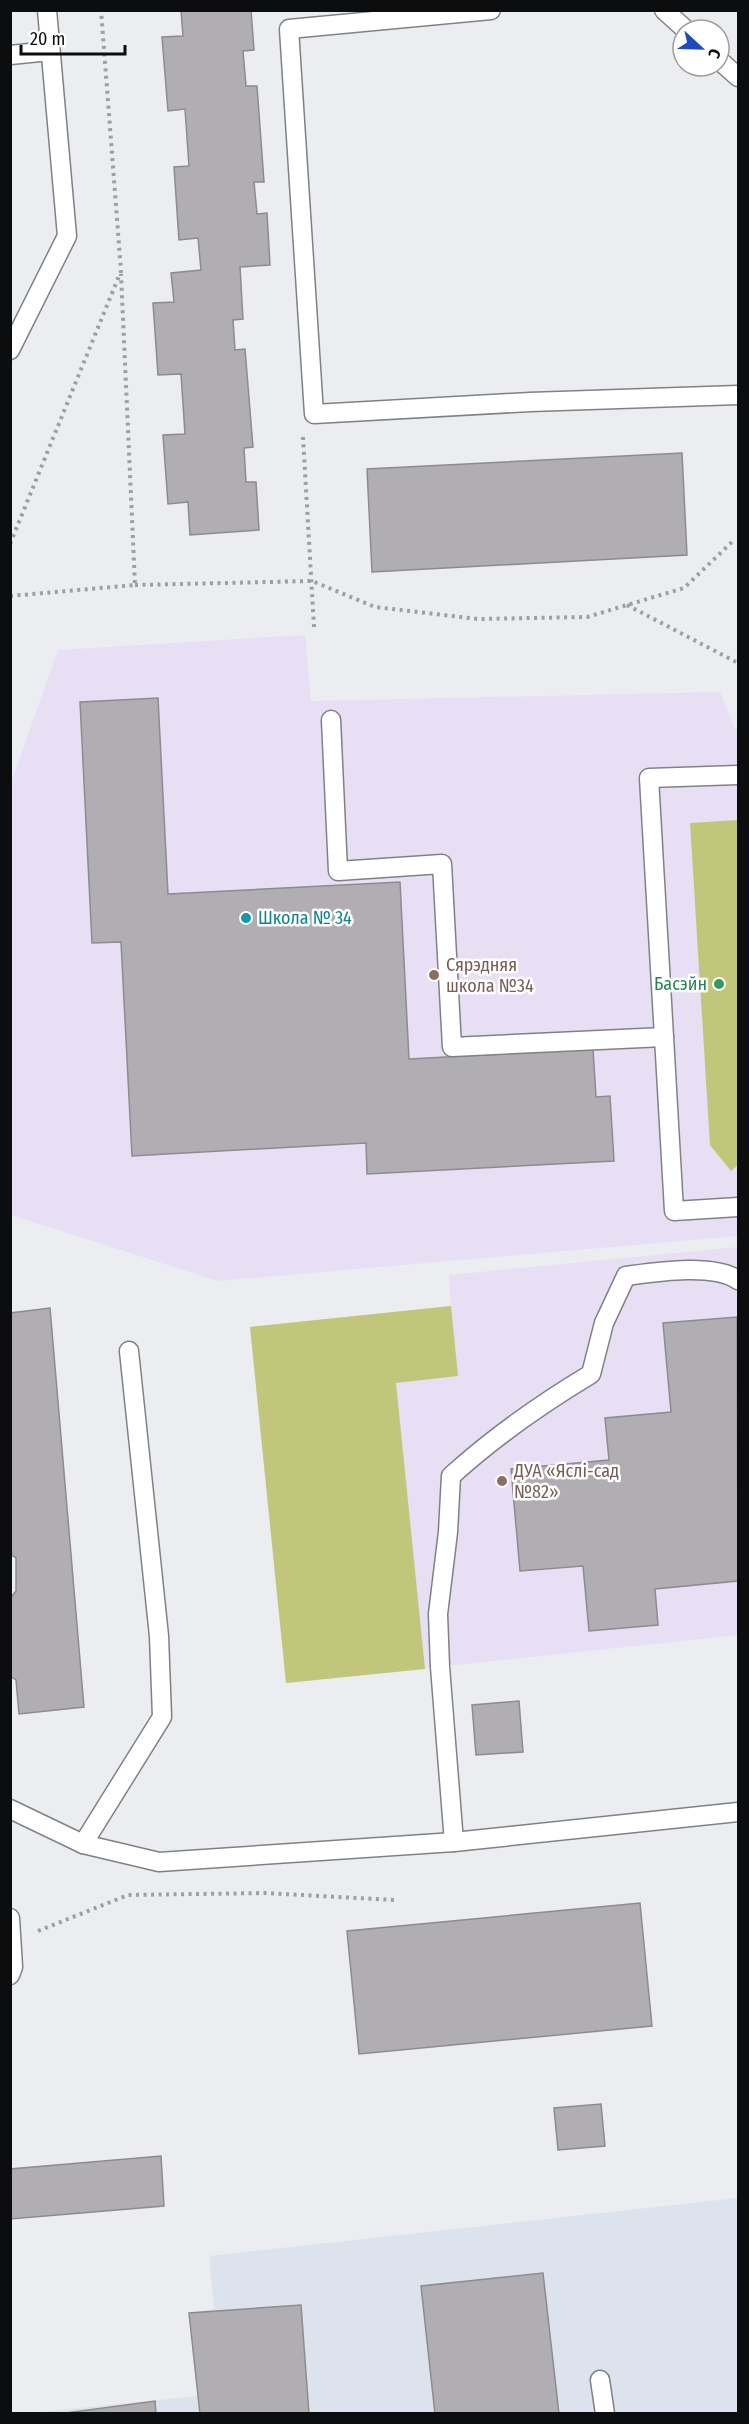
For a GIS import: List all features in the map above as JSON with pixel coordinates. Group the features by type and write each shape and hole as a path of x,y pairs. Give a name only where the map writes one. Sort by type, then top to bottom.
{"lane":[{"path":"10,350 67,236 47,10"},
{"path":"492,10 289,29 314,414 530,402 738,395"},
{"path":"10,55 50,51"},
{"path":"331,720 338,871 442,864 452,1047 664,1036"},
{"path":"738,775 649,778 674,1211 738,1207"},
{"path":"454,1842 438,1614 448,1532 451,1476 484,1446 546,1401 591,1374 604,1323 626,1276 676,1270 728,1273 738,1280"},
{"path":"83,1844 162,1717 159,1636 129,1351"},
{"path":"10,1809 83,1844 159,1862 454,1842 738,1812"},
{"path":"10,1918 13,1967 10,1975"},
{"path":"600,2380 605,2414"}],"path":[{"path":"101,10 121,271 135,585"},
{"path":"10,544 121,271"},
{"path":"10,596 135,585 312,580 375,607 478,619 587,616 684,588 732,542"},
{"path":"627,605 738,663"},
{"path":"11,1941 128,1895 265,1893 394,1900"}],"shaded area":[{"path":"305,635 311,701 720,692 735,729 738,729 738,1236 218,1281 11,1215 11,783 58,650"},
{"name":"ДУА «Яслі-сад №82»","path":"738,1247 738,1635 286,1683 250,1327 451,1306 449,1275"},
{"path":"738,2198 738,2413 19,2414 198,2396 189,2313 214,2309 209,2256"}],"green space":[{"name":"Басэйн","path":"738,820 738,1165 731,1171 710,1145 690,823"},
{"path":"451,1306 458,1376 396,1383 425,1669 286,1683 250,1327"}],"building":[{"path":"181,10 251,10 254,50 243,51 246,86 257,86 264,182 254,182 257,214 267,213 270,265 240,267 243,319 233,320 235,350 245,349 253,447 244,448 246,482 256,482 259,530 190,535 188,502 168,504 163,435 185,434 181,374 158,375 153,303 174,302 171,273 201,270 198,238 179,240 174,167 189,166 185,109 168,111 162,37 183,36"},
{"path":"682,453 687,555 372,572 367,469"},
{"name":"Школа № 34","path":"158,698 168,894 400,882 409,1059 593,1049 596,1097 610,1096 614,1161 367,1174 366,1143 132,1156 121,942 92,943 80,702"},
{"path":"50,1308 84,1707 19,1714 16,1680 10,1676 10,1598 16,1591 16,1558 10,1554 10,1313"},
{"name":"ДУА «Яслі-сад №82»","path":"737,1317 738,1581 655,1589 658,1625 589,1631 583,1566 520,1571 511,1469 609,1460 605,1418 671,1412 663,1323"},
{"path":"519,1701 523,1752 476,1755 472,1705"},
{"path":"640,1903 652,2026 359,2054 347,1931"},
{"path":"601,2104 605,2146 558,2150 554,2108"},
{"path":"161,2156 164,2206 10,2219 10,2169"},
{"path":"543,2273 559,2414 435,2414 421,2286"},
{"path":"301,2305 309,2414 200,2414 189,2313"},
{"path":"155,2401 156,2414 58,2414"}],"place":[{"name":"Школа № 34","path":"246,918"},
{"name":"Сярэдняя школа №34","path":"434,975"},
{"name":"Басэйн","path":"719,984"},
{"name":"ДУА «Яслі-сад №82»","path":"502,1481"}]}
